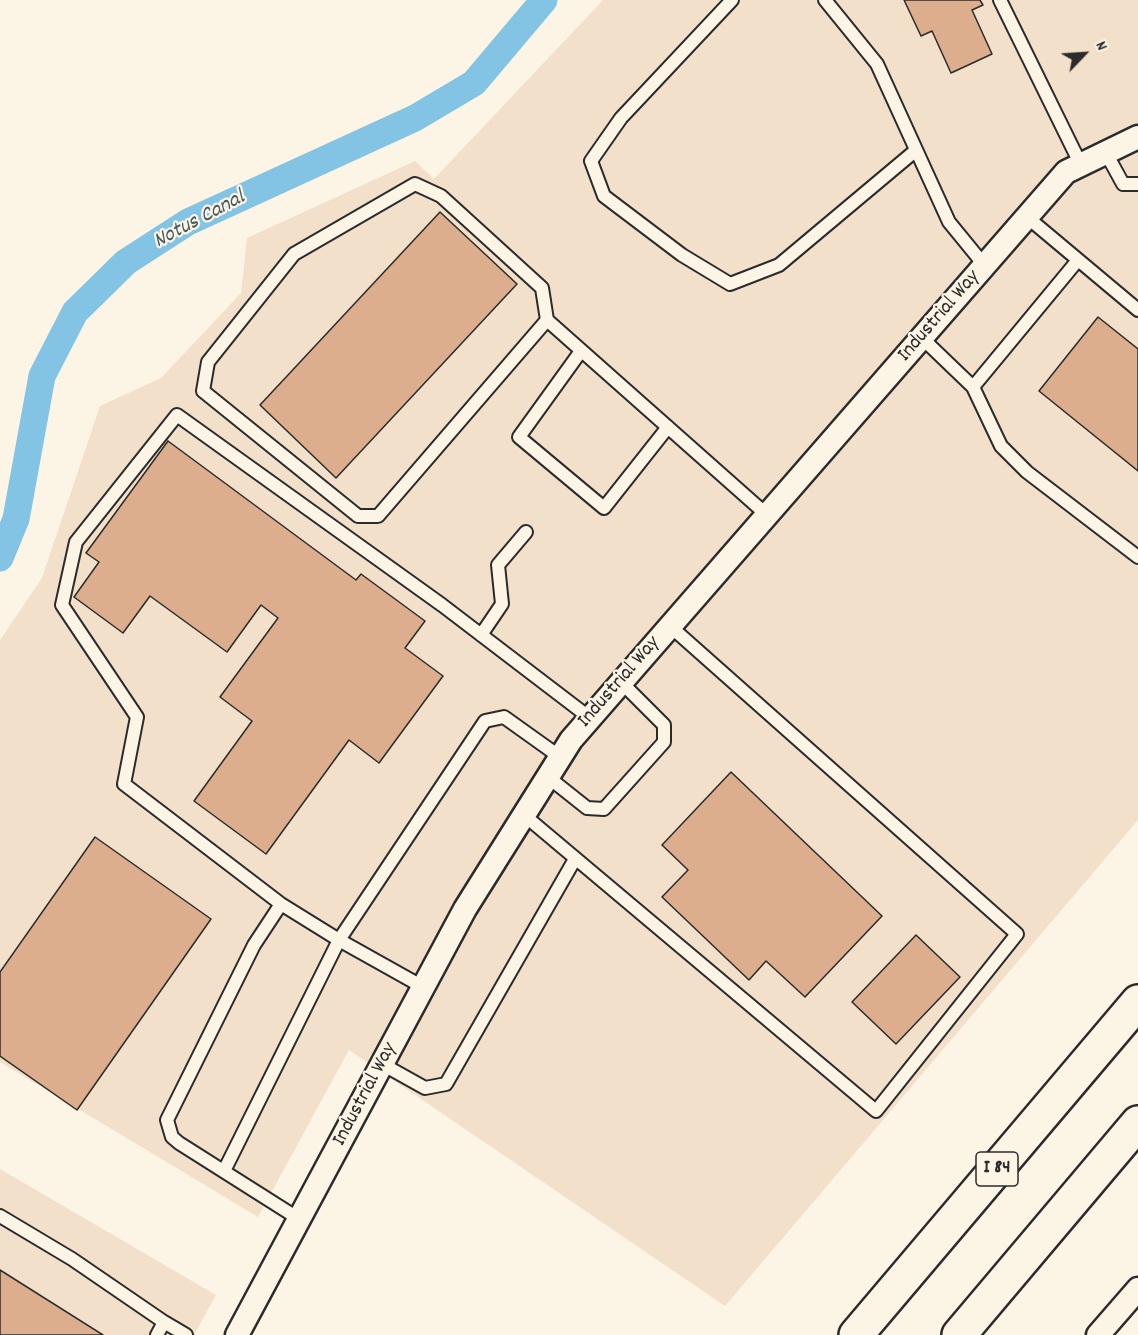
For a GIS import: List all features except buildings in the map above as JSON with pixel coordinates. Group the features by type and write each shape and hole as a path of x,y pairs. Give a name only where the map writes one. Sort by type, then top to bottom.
{"highway":[{"name":"I 84","path":"856,1335 1138,1002"},
{"path":"959,1335 1138,1123"}],"street":[{"name":"Industrial Way","path":"237,1335 465,909 571,740 1066,172 1138,137"},
{"path":"1098,1335 1138,1289"}],"lane":[{"path":"732,0 621,118 591,161 604,196 682,255 730,284 779,266 915,151"},
{"path":"825,0 877,64 949,222 985,266"},
{"path":"1000,0 1081,165"},
{"path":"1106,153 1124,183 1138,184"},
{"path":"547,320 378,516 358,516 203,391 208,362 294,254 415,184 441,196 542,288 547,320 767,514"},
{"path":"1027,218 1138,310"},
{"path":"973,387 1078,260"},
{"path":"922,338 973,387 1001,446 1027,472 1138,556"},
{"path":"581,351 519,437 604,508 668,427"},
{"path":"423,987 280,904 124,784 137,717 62,605 76,542 177,415 481,635 590,718"},
{"path":"481,635 502,604 498,566 526,532"},
{"path":"524,815 876,1110 1017,934 670,626"},
{"path":"548,777 586,808 604,809 664,742 664,725 621,682"},
{"path":"224,1171 339,940 485,721 504,717 560,758"},
{"path":"382,1064 425,1088 446,1084 576,859"},
{"path":"280,904 254,945 167,1120 172,1137 179,1143 299,1219"},
{"path":"0,1216 72,1259 186,1335"},
{"path":"157,1335 164,1322"}],"shaded area":[{"path":"603,0 1138,0 1138,820 725,1306 349,1050 258,1217 0,1062 0,640 42,578 100,406 161,378 241,293 247,238 415,161 434,179"},
{"path":"0,1169 216,1295 194,1335 0,1335"}],"waterway":[{"name":"Notus Canal","path":"0,558 16,519 42,376 75,312 126,262 188,222 415,118 474,83 544,0"}]}
